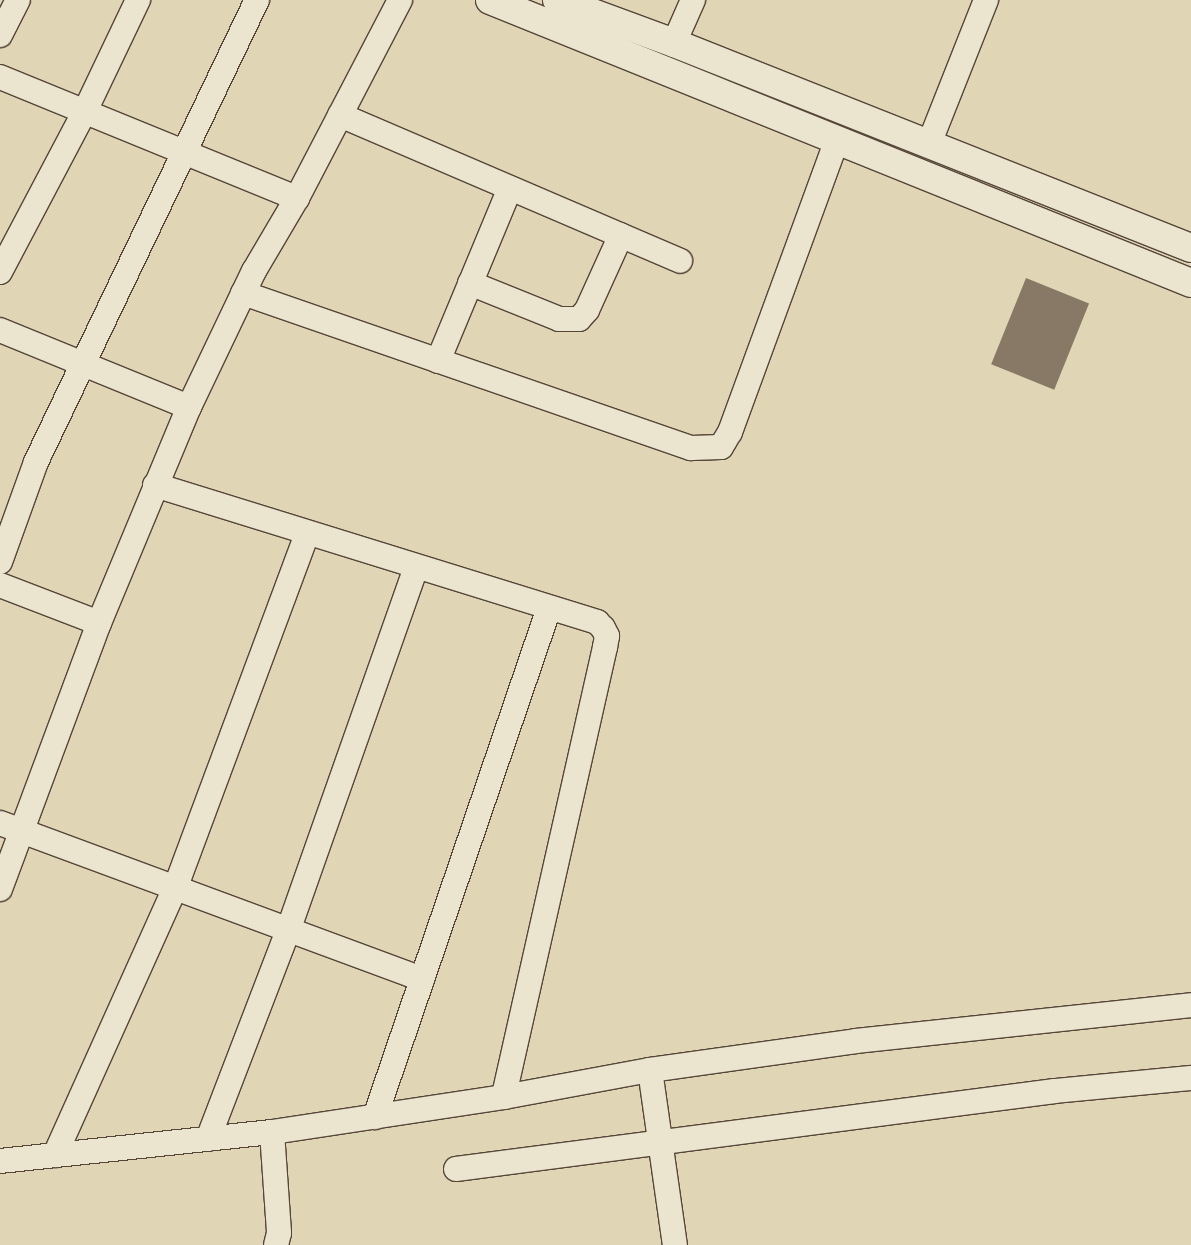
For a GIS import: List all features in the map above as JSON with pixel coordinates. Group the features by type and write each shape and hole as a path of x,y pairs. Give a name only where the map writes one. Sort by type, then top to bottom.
{"main road":[{"path":"490,0 1191,283"},
{"path":"558,0 674,43 1191,248"}],"street":[{"path":"0,35 18,0"},
{"path":"0,272 86,109 138,0"},
{"path":"0,562 36,462 81,364 257,0"},
{"path":"0,889 154,485 189,407 243,293 297,198 400,0"},
{"path":"674,43 693,0"},
{"path":"929,144 986,0"},
{"path":"0,76 86,109 297,198"},
{"path":"340,115 680,261"},
{"path":"243,293 692,448 721,447 730,432 837,140"},
{"path":"438,360 510,188"},
{"path":"470,283 559,319 578,319 587,310 621,235"},
{"path":"0,330 189,407"},
{"path":"154,485 307,534 597,622 607,636 504,1097"},
{"path":"55,1155 176,886 307,534"},
{"path":"208,1139 289,928 416,567"},
{"path":"0,585 100,623"},
{"path":"375,1117 549,608"},
{"path":"0,823 176,886 422,979"},
{"path":"0,1161 272,1132 504,1097 650,1070 856,1041 1191,1005"},
{"path":"650,1070 659,1145 675,1245"},
{"path":"456,1169 659,1145 1045,1093 1191,1078"},
{"path":"272,1132 278,1233 276,1245"}],"building":[{"path":"1026,278 1089,303 1054,390 991,364"}]}
